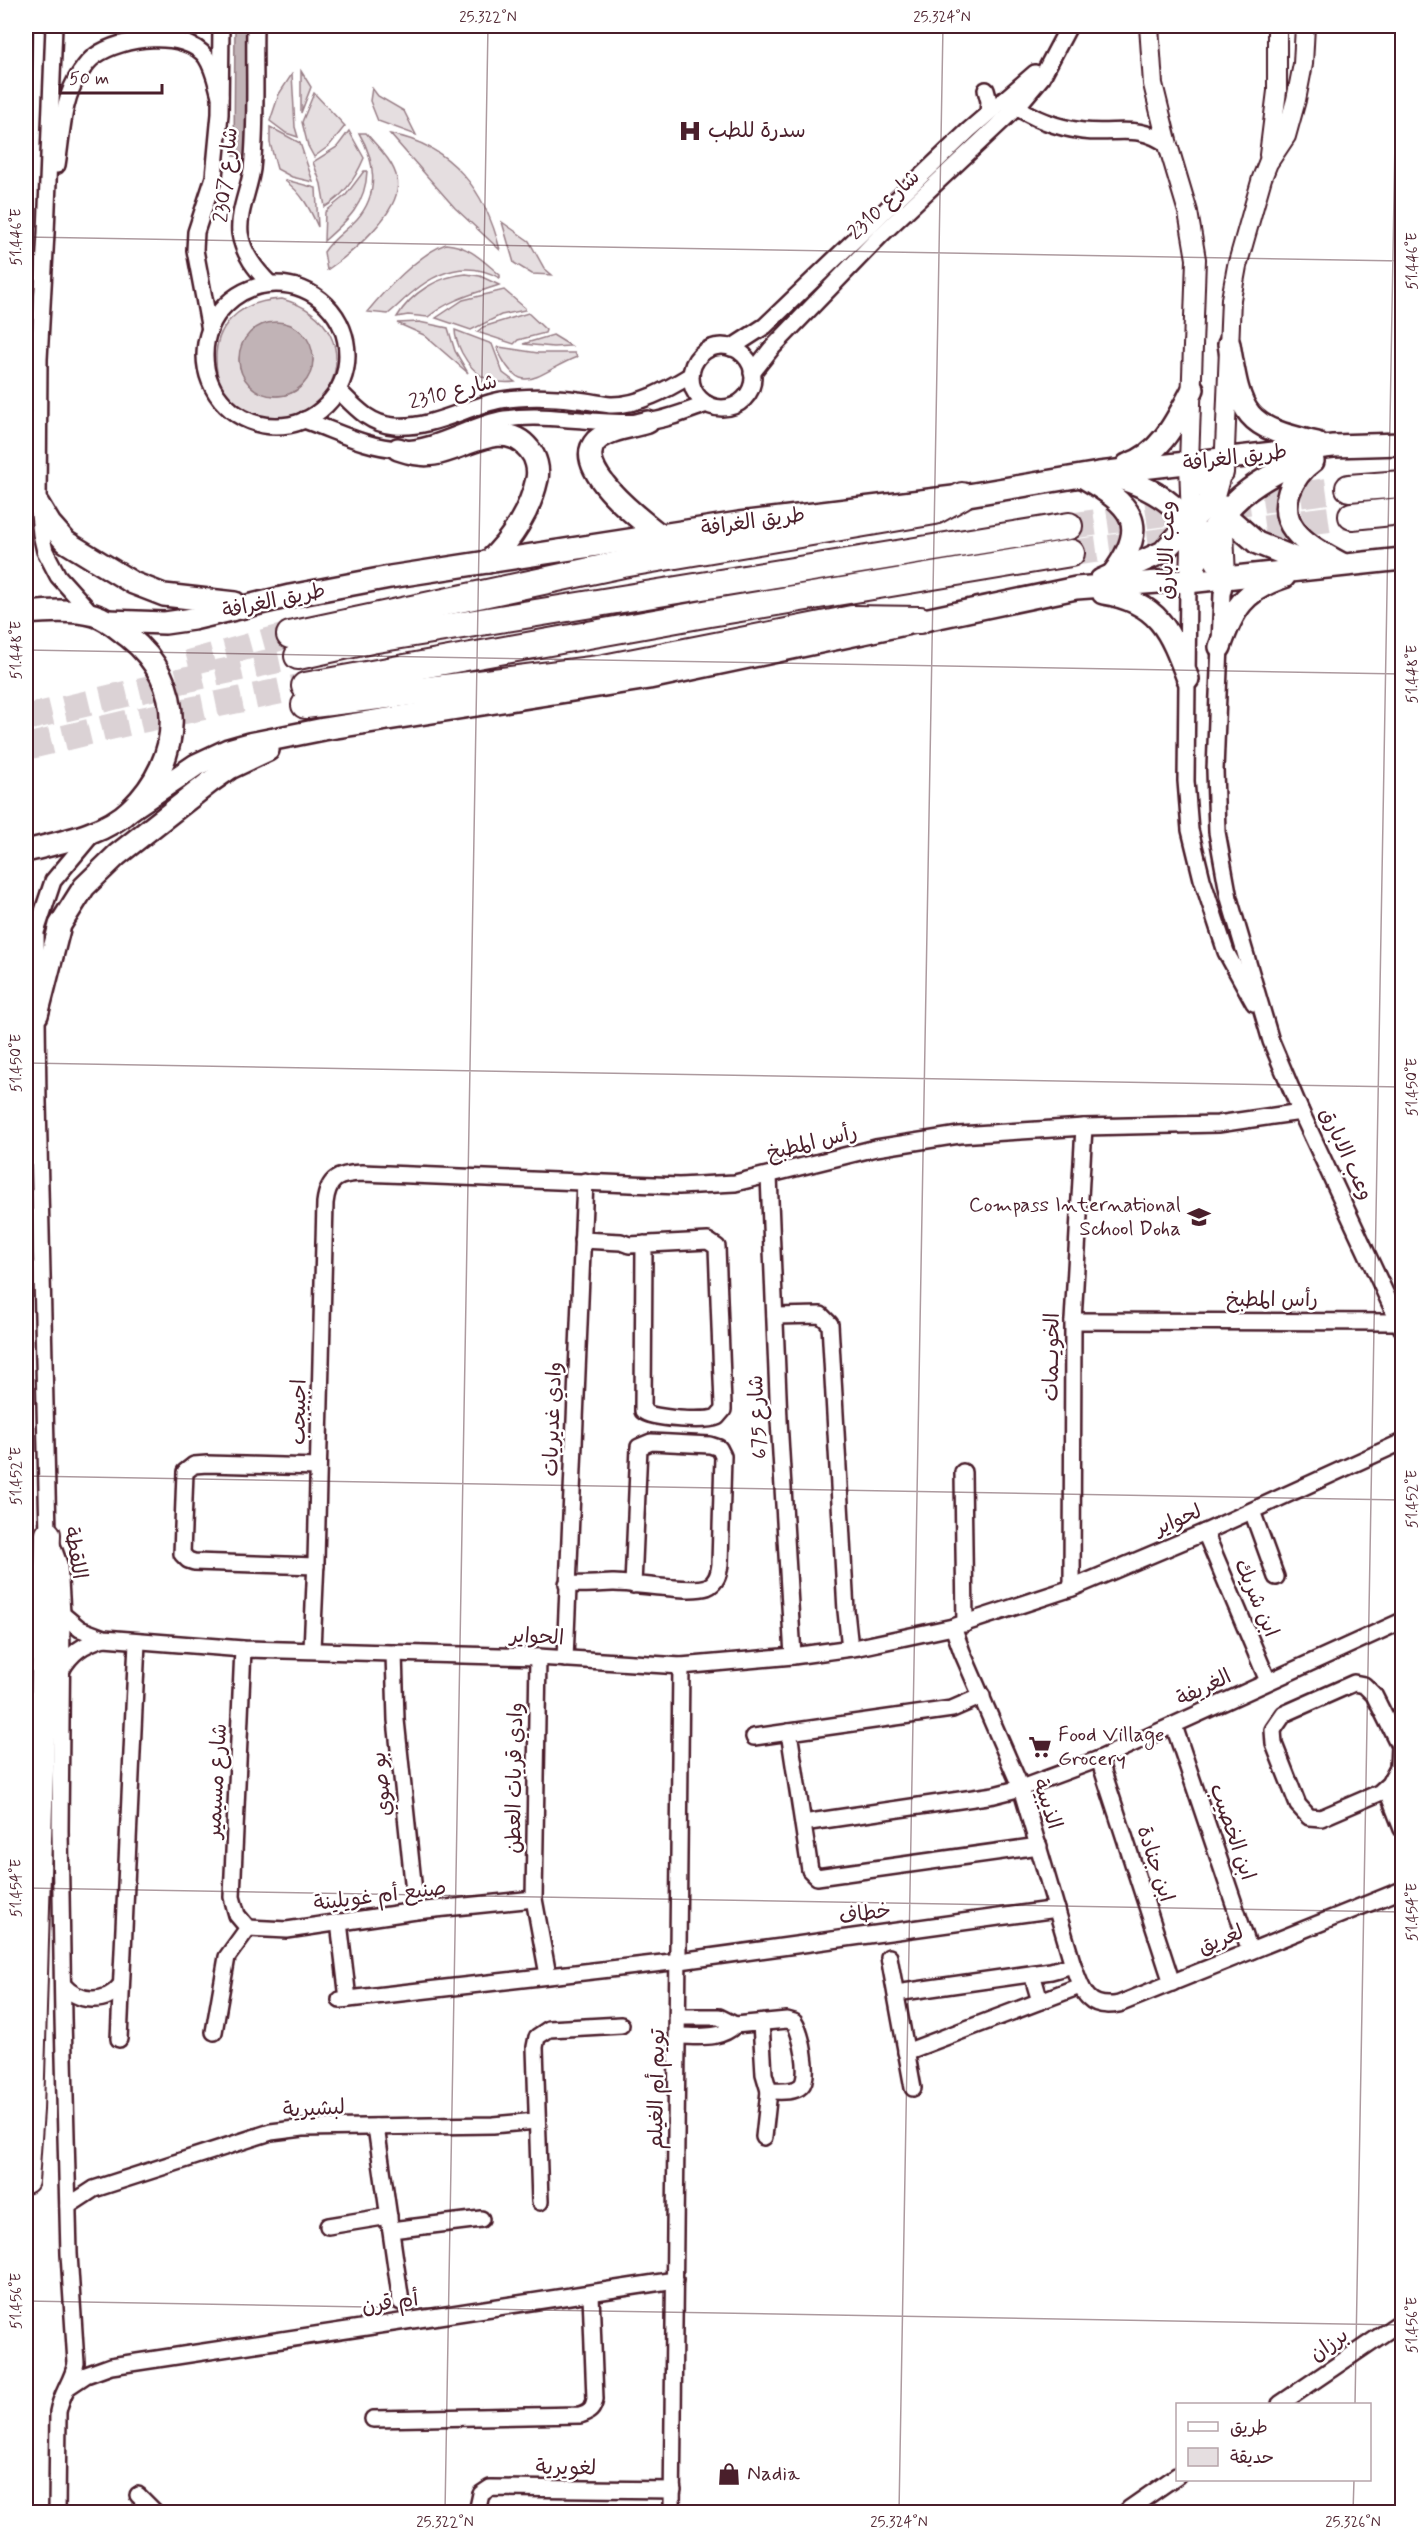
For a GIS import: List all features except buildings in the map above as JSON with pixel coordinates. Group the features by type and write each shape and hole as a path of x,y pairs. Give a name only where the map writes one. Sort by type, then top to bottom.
{"highway":[{"path":"1349,488 1402,484"},
{"path":"962,496 935,511 623,564 294,646 371,640 1069,526"},
{"path":"1352,516 1402,511"},
{"path":"920,620 852,619 599,669 305,696 710,613 1071,553"}],"main road":[{"path":"1229,344 1238,394 1243,405 1258,423 1278,434 1333,446"},
{"path":"1091,475 1136,462 1149,455 1176,422 1193,389"},
{"path":"648,422 603,436 593,446 591,463 596,474 611,491 661,536"},
{"path":"398,448 414,454 431,455 483,437 499,436 515,439 528,447 536,461 534,488 512,536 488,562"},
{"name":"طريق الغرافة","path":"26,613 64,612 100,618 165,623 390,577 739,523 962,496 1046,481 1190,463 1333,446 1402,444"},
{"path":"26,851 95,831 188,770 219,754 249,744 324,729 649,678 1076,588 1111,577 1163,552 1191,522 1241,495 1275,472 1333,446"},
{"path":"1333,446 1294,478 1287,503 1293,529 1318,551 1342,564"},
{"path":"1188,582 1218,506 1224,459"},
{"path":"1190,463 1218,506 1257,543 1315,567"},
{"path":"1091,475 1130,481 1166,499 1191,522 1226,577"},
{"path":"1091,475 1129,513 1134,531 1130,549 1111,577"},
{"path":"38,504 50,524 66,542 133,583 158,593 186,599 254,604"},
{"path":"1076,588 1172,581 1188,582 1402,559"},
{"path":"1220,647 1230,618 1248,595 1280,578 1315,567"},
{"path":"1076,588 1125,596 1153,614 1173,639 1188,680"},
{"path":"100,618 135,642 153,660 164,680 170,704 172,730 165,758 155,778 131,809"},
{"path":"37,1015 60,925 92,877 230,768 324,729"},
{"path":"26,2181 31,2119 48,1534"},
{"path":"42,1733 61,1678"}],"street":[{"path":"54,26 39,359 38,504 45,551 58,576 100,618"},
{"name":"شارع 2307","path":"210,330 195,250 196,232 214,177 220,96 221,26"},
{"name":"شارع 2307","path":"255,26 252,170 240,232 251,260 270,284"},
{"name":"شارع 2310","path":"752,373 771,349 1011,102 1040,81 1069,26"},
{"name":"وعب الابارق","path":"1149,26 1153,84 1188,212 1196,259 1190,463 1186,769 1190,830 1202,879 1226,952 1268,1029"},
{"path":"1224,459 1231,299 1237,266 1268,163 1277,91 1277,26"},
{"path":"1268,163 1286,136 1296,100 1303,64 1305,26"},
{"name":"شارع 2307","path":"46,233 67,103 79,74 95,56 116,47 138,42 159,39 178,40 194,46 205,56 213,70 220,96"},
{"path":"986,90 989,101 988,113"},
{"path":"1011,102 1046,122 1064,127 1084,131 1142,131 1157,137 1168,145"},
{"name":"شارع 2310","path":"731,348 765,326 988,113 1011,102"},
{"path":"270,284 291,285 310,292 335,315 345,336 347,350 347,364 338,390 324,408 304,420 280,426 255,423 232,411 215,392 205,355 215,318 233,298 251,289 270,284"},
{"path":"718,347 731,348 747,360 752,373 750,390 739,403 723,408 707,404 693,389 691,375 695,362 705,352 718,347"},
{"name":"شارع 2310","path":"338,390 368,418 395,426 416,425 502,400 577,400 610,405 629,403 666,389 691,375"},
{"name":"شارع 2310","path":"304,420 356,440 398,448 425,446 489,422 520,417 549,417 613,423 648,422 707,404"},
{"name":"وعب الابارق","path":"1218,506 1226,577 1222,594 1215,770 1217,832 1229,898 1268,1029 1301,1112 1401,1325"},
{"name":"اللقطة","path":"57,2512 58,2421 60,2404 74,2373 75,2342 66,2175 63,2018 62,1614 59,1564 48,1534 36,932 53,881 95,831"},
{"name":"رأس المطبخ","path":"334,1179 345,1174 362,1173 679,1186 735,1183 876,1148 936,1138 1084,1127 1218,1124 1301,1112"},
{"name":"الخويــمات","path":"1072,1588 1073,1321 1084,1127"},
{"name":"شارع 675","path":"769,1176 793,1656"},
{"name":"اجبيجب","path":"312,1649 325,1203 326,1189 334,1179"},
{"name":"وادي غديريات","path":"565,1659 585,1181"},
{"path":"582,1246 616,1250 636,1245 708,1241 717,1247 723,1405 723,1410 717,1417 708,1419 654,1416 643,1412 636,1245"},
{"path":"775,1316 821,1315 830,1324 846,1606 855,1647"},
{"name":"رأس المطبخ","path":"1073,1321 1401,1325"},
{"path":"567,1581 633,1585 700,1588 713,1584 720,1564 723,1456 719,1448 710,1445 651,1442 639,1447 633,1585"},
{"name":"لحواير","path":"959,1626 1072,1588 1205,1532 1402,1443"},
{"path":"316,1566 194,1562 184,1557 183,1542 186,1472 190,1467 201,1464 318,1467"},
{"name":"الذيبية","path":"963,1472 959,1626 962,1652 1021,1788 1073,1965"},
{"path":"1252,1511 1276,1577"},
{"name":"ابن شريك","path":"1205,1532 1268,1681"},
{"name":"الحواير","path":"62,1614 80,1629 104,1638 137,1642 243,1649 312,1649 538,1657 681,1666 793,1656 855,1647 959,1626"},
{"name":"الغريفة","path":"803,1823 994,1795 1021,1788 1099,1759 1402,1621"},
{"path":"61,1678 66,1662 81,1647 104,1638"},
{"path":"119,2039 137,1642"},
{"name":"شارع مسيمير","path":"243,1649 232,1897 237,1915 248,1928"},
{"name":"بو صوي","path":"394,1653 396,1720 416,1911"},
{"name":"وادي قريات العطن","path":"534,1899 538,1657"},
{"name":"تويم أم الغيلم","path":"672,2512 680,1961 681,1666"},
{"path":"1359,1684 1368,1688 1400,1740 1398,1767 1386,1788 1321,1818 1309,1817 1298,1805 1274,1744 1273,1730 1284,1714 1344,1686 1359,1684"},
{"path":"754,1737 952,1709 982,1696"},
{"name":"ابن الخصيب","path":"1174,1726 1250,1951"},
{"path":"789,1732 810,1870 814,1876 820,1878 1039,1846"},
{"name":"ابن جنادة","path":"1099,1759 1172,1983"},
{"path":"1386,1788 1402,1829"},
{"name":"لعريق","path":"1080,1986 1089,1999 1099,2004 1109,2006 1119,2004 1402,1890"},
{"path":"534,1899 548,1975"},
{"name":"صنيع أم غويلينة","path":"248,1928 287,1930 416,1911 534,1899"},
{"name":"خطاف","path":"680,1961 1057,1909"},
{"path":"339,1922 344,2000 680,1961"},
{"path":"214,2032 227,1958 248,1928"},
{"path":"889,1957 913,2088"},
{"path":"896,1993 1032,1974 1073,1965 1080,1986 906,2052"},
{"path":"1032,1974 1040,2001"},
{"path":"63,1984 75,1995 106,2005 119,2012"},
{"path":"63,2018 79,2006 106,1997 120,1986"},
{"path":"679,2017 719,2017 735,2025 794,2022 800,2034 805,2063 804,2081 795,2090 769,2091"},
{"path":"761,2023 764,2074 769,2091 765,2137"},
{"path":"540,2202 535,2047 540,2034 549,2029 621,2025"},
{"path":"679,2036 718,2035 728,2033 735,2025"},
{"name":"لبشيرية","path":"68,2206 101,2187 271,2132 303,2128 493,2125 536,2121"},
{"path":"376,2127 401,2302"},
{"path":"66,2175 79,2183 101,2187"},
{"path":"328,2226 481,2219"},
{"name":"أم قرن","path":"66,2389 86,2375 111,2366 675,2280"},
{"path":"373,2419 580,2415 589,2412 594,2407 595,2399 591,2294"},
{"name":"برزان","path":"1281,2403 1402,2321"},
{"path":"75,2342 85,2357 93,2362 111,2366"},
{"path":"1129,2509 1176,2476"},
{"name":"لغويرية","path":"477,2512 481,2493 490,2488 673,2490"},
{"path":"138,2494 154,2512"}],"green space":[{"path":"301,71 311,87 301,113"},
{"path":"292,74 295,127 298,137 286,133 270,121 279,94"},
{"path":"372,88 378,96 404,111 416,135 378,121 370,101"},
{"path":"314,93 345,126 329,146 314,157 308,146 302,122"},
{"path":"270,127 300,143 313,182 292,177 277,169 270,143"},
{"path":"349,131 364,158 349,186 325,207 321,184 313,162 337,147"},
{"path":"359,133 366,133 389,160 397,179 397,191 392,204 374,230 327,270 324,252 357,219 364,209 372,187 373,176 369,154"},
{"path":"390,134 412,140 431,149 463,174 486,209 500,250 455,208"},
{"path":"364,171 367,171 366,183 359,202 341,226 324,241 325,212 346,195"},
{"path":"286,180 316,188 318,227 305,202"},
{"path":"502,222 529,241 544,268 552,275 532,274 514,263"},
{"path":"446,244 462,248 475,255 500,275 500,278 477,270 455,270 423,284 388,314 367,312 414,264 425,255"},
{"path":"466,274 480,276 499,285 453,301 428,317 408,315 397,317 410,300 426,287 445,278"},
{"path":"504,290 525,310 501,315 471,330 436,318 463,300"},
{"path":"282,299 312,314 330,334 336,358 332,381 319,402 299,416 274,420 245,412 235,405 223,390 218,378 216,356 218,341 223,329 241,311 267,301","holes":["254,329 313,360 305,382 291,393 275,396 259,391 247,380 240,366 241,348"]},
{"path":"528,313 546,330 545,333 518,340 514,344 477,332 483,327"},
{"path":"419,322 448,328 455,351 468,373 424,335 397,323"},
{"path":"455,330 492,344 503,373 515,382 497,382 477,373 462,353"},
{"path":"553,335 571,346 523,344"},
{"path":"497,348 538,353 575,353 577,357 541,375 523,379 514,375 506,365"}],"shaded area":[{"path":"235,26 250,26 248,156 234,156"},
{"path":"276,322 290,325 302,333 310,345 313,359 310,373 302,385 290,393 276,396 262,393 250,385 242,373 239,359 242,345 250,333 262,325"}],"tunnel":[{"path":"1069,526 1349,488"},
{"path":"1071,553 1352,516"},
{"path":"188,663 290,635"},
{"path":"26,718 188,679 298,656"},
{"path":"26,747 127,723 305,686"}],"place":[{"name":"سدرة للطب","path":"690,131"},
{"name":"Compass International School Doha","path":"1199,1217"},
{"name":"Food Village Grocery","path":"1040,1747"},
{"name":"Nadia","path":"729,2474"}]}
